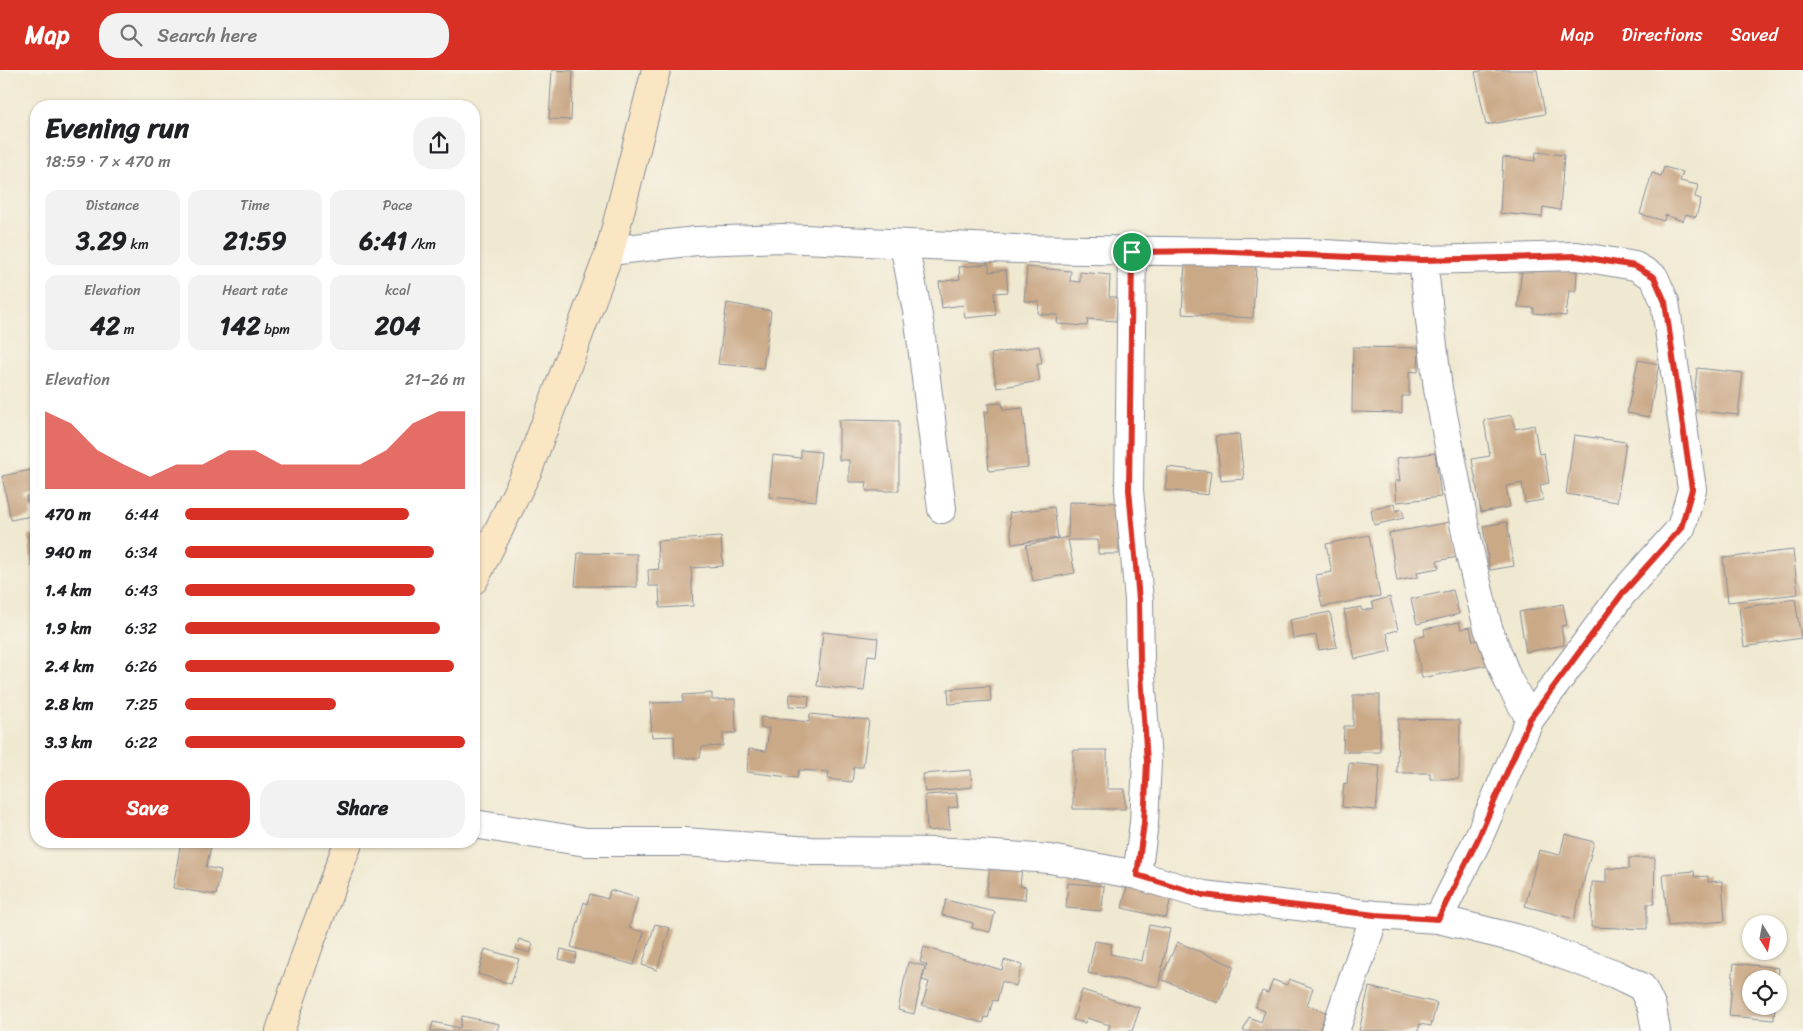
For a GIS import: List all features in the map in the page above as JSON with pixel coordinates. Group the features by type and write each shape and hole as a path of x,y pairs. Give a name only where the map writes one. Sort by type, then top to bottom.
{"main road":[{"path":"480,568 528,470 610,251 656,70"},
{"path":"280,1031 309,945 346,848"}],"street":[{"path":"610,251 696,241 782,238 1132,252 1308,253 1422,260 1577,256 1635,266 1654,277 1665,302 1692,489 1681,528 1622,594 1530,719 1478,839 1438,919"},
{"path":"904,244 919,321 942,509"},
{"path":"1132,252 1129,490 1139,600 1140,660 1147,762 1144,823 1137,875"},
{"path":"1422,260 1438,389 1473,568 1488,628 1508,680 1530,719"},
{"path":"480,825 586,842 684,842 812,851 952,852 1050,859 1137,875 1203,895 1375,915 1438,919 1519,939 1615,974 1642,987 1652,1008 1656,1031"},
{"path":"1335,1031 1375,915"}],"building":[{"path":"552,70 573,71 571,120 549,119"},
{"path":"1487,70 1537,70 1545,114 1486,125 1475,72"},
{"path":"1536,152 1564,155 1560,210 1543,207 1542,217 1500,213 1503,157 1535,161"},
{"path":"1664,167 1683,172 1680,181 1698,185 1695,197 1701,199 1696,217 1686,214 1683,221 1665,215 1664,221 1640,214 1652,173 1661,176"},
{"path":"1185,262 1256,267 1253,318 1182,314"},
{"path":"989,264 989,272 1006,270 1008,292 994,293 996,315 965,318 963,305 942,308 939,282 960,279 959,267"},
{"path":"1027,267 1071,271 1070,281 1080,282 1080,272 1110,275 1109,297 1118,297 1116,321 1088,319 1087,326 1057,324 1058,315 1038,314 1039,302 1024,301"},
{"path":"1522,267 1577,271 1576,291 1569,291 1566,316 1533,313 1534,308 1518,307"},
{"path":"727,303 771,311 763,368 718,364"},
{"path":"1039,346 1042,364 1037,364 1040,381 997,388 991,354"},
{"path":"1353,347 1419,348 1418,372 1409,371 1409,396 1402,396 1402,413 1352,412"},
{"path":"1638,360 1659,364 1649,417 1627,413"},
{"path":"1697,368 1743,373 1738,415 1693,410"},
{"path":"1002,403 1003,410 1023,408 1028,467 989,471 984,412 989,412 988,404"},
{"path":"1512,415 1515,429 1534,425 1539,454 1544,453 1549,483 1540,485 1543,500 1525,503 1522,483 1506,486 1510,507 1481,512 1472,459 1490,456 1484,420"},
{"path":"839,420 899,421 899,491 866,491 867,482 849,482 849,460 839,460"},
{"path":"1239,434 1244,479 1221,481 1216,436"},
{"path":"1574,435 1626,442 1617,502 1566,494"},
{"path":"801,450 821,452 816,501 769,497 773,455 801,458"},
{"path":"1435,453 1441,497 1397,502 1395,481 1400,481 1397,458"},
{"path":"1168,467 1211,472 1208,495 1165,490"},
{"path":"30,470 30,495 26,496 27,501 30,501 30,516 11,520 2,476"},
{"path":"1069,502 1120,503 1119,554 1098,554 1098,540 1068,540 1075,573 1033,581 1026,545 1068,537"},
{"path":"1395,504 1396,511 1402,509 1404,518 1374,525 1371,510"},
{"path":"1054,507 1058,538 1012,544 1009,513"},
{"path":"1450,522 1457,557 1437,561 1439,568 1417,572 1418,577 1397,581 1389,533"},
{"path":"1507,522 1514,566 1490,570 1483,526"},
{"path":"28,535 30,535 30,551"},
{"path":"1369,535 1380,596 1322,607 1316,575 1332,572 1326,544"},
{"path":"721,537 723,566 691,568 693,606 660,608 659,586 649,586 648,570 659,569 657,541"},
{"path":"1793,550 1798,594 1728,602 1723,558"},
{"path":"578,553 637,554 637,587 575,586"},
{"path":"1453,590 1459,614 1417,624 1411,599"},
{"path":"1390,597 1398,630 1387,633 1391,651 1355,659 1344,610 1361,607 1362,611 1374,608 1372,602"},
{"path":"1795,599 1801,638 1744,647 1739,608"},
{"path":"1563,604 1567,625 1561,626 1564,645 1526,652 1519,612"},
{"path":"1330,612 1337,647 1319,650 1316,635 1293,639 1290,620"},
{"path":"1459,622 1461,629 1470,627 1473,641 1481,639 1487,665 1422,678 1414,638 1425,636 1424,629"},
{"path":"823,632 878,638 876,656 868,655 864,691 817,686"},
{"path":"990,686 991,701 949,704 948,689"},
{"path":"712,693 712,700 735,699 736,733 723,733 723,746 702,747 700,758 675,758 674,736 652,737 650,703 683,702 683,695"},
{"path":"790,694 809,696 808,707 789,706"},
{"path":"1353,695 1380,695 1380,752 1343,752 1344,726 1353,726"},
{"path":"810,714 869,720 863,767 854,767 852,782 828,779 829,772 799,770 797,778 747,772 749,749 766,751 769,728 761,728 761,717 809,722"},
{"path":"1398,719 1460,720 1459,779 1430,779 1430,773 1397,773"},
{"path":"1073,750 1107,750 1107,789 1125,789 1125,809 1073,809"},
{"path":"1349,763 1380,766 1376,810 1342,807 1344,783 1347,784"},
{"path":"971,770 972,787 925,792 923,774"},
{"path":"956,793 958,807 948,808 950,829 927,831 925,795"},
{"path":"1565,834 1594,842 1574,919 1525,906 1539,850 1560,855"},
{"path":"180,848 211,848 206,867 221,870 216,895 173,888"},
{"path":"1629,858 1655,858 1654,904 1647,904 1647,929 1591,927 1592,882 1606,883 1606,868 1629,869"},
{"path":"990,865 1022,868 1020,886 1026,887 1025,900 986,896"},
{"path":"1694,871 1695,877 1708,876 1708,882 1722,881 1725,921 1668,926 1663,874"},
{"path":"1068,883 1104,886 1102,911 1066,908"},
{"path":"1128,883 1172,893 1166,918 1122,908"},
{"path":"610,890 638,898 629,928 644,932 634,965 571,947 584,902 587,904 590,894 608,899"},
{"path":"946,900 995,912 990,932 972,928 973,923 942,915"},
{"path":"655,924 670,928 657,970 642,965"},
{"path":"1149,925 1170,929 1158,987 1088,973 1095,941 1112,944 1110,954 1142,961"},
{"path":"519,939 533,944 530,953 516,949"},
{"path":"1177,942 1234,966 1218,1003 1161,979"},
{"path":"924,947 1002,970 1004,960 1022,965 1016,986 1002,981 997,1001 993,1000 988,1018 985,1017 983,1023 922,1005 929,982 922,980 927,965 920,962"},
{"path":"485,949 519,959 511,984 478,974"},
{"path":"561,949 577,953 574,963 559,959"},
{"path":"908,962 925,966 914,1014 898,1010"},
{"path":"1734,963 1779,968 1779,970 1742,970 1742,1015 1774,1015 1774,1020 1729,1016"},
{"path":"1289,979 1313,988 1307,1005 1326,1012 1319,1031 1243,1031 1249,1017 1261,1022 1265,1011 1255,1007 1262,991 1268,993 1273,980 1287,985"},
{"path":"1369,987 1437,1003 1431,1026 1420,1024 1418,1031 1359,1031"},
{"path":"1082,990 1140,1008 1132,1031 1108,1031 1110,1025 1087,1018 1085,1023 1073,1020"},
{"path":"462,1016 499,1024 497,1031 431,1031 433,1022 460,1028"}],"route":[{"path":"1132,252 1308,253 1422,260 1577,256 1635,266 1654,277 1665,302 1692,489 1681,528 1622,594 1530,719 1478,839 1438,919 1375,915 1203,895 1137,875 1144,823 1147,762 1140,660 1139,600 1129,490 1132,252"}]}
